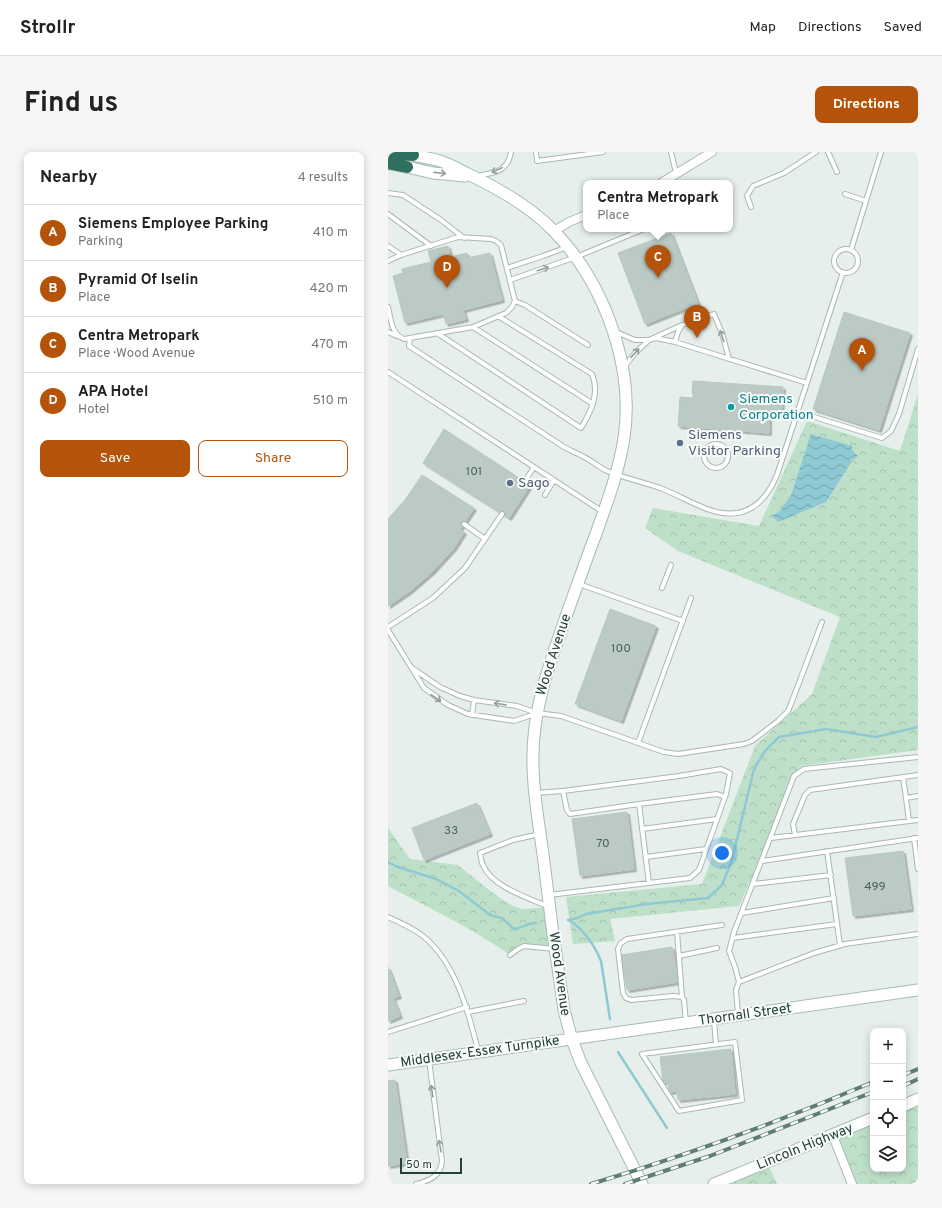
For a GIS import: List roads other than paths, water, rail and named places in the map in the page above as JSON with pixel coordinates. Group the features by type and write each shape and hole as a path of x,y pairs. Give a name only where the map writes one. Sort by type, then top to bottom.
{"highway":[{"path":"398,152 413,155"},
{"path":"388,153 413,155"},
{"path":"388,163 407,167"},
{"path":"388,166 407,167"}],"street":[{"path":"666,180 712,152"},
{"name":"Wood Avenue","path":"413,155 440,161 501,191 520,203 554,231 568,246 586,271 597,290 614,331 623,368 626,394 626,418 623,448 617,475 547,670 538,713 534,750 535,793 564,1010 572,1040 581,1063 642,1184"},
{"name":"Wood Avenue","path":"407,167 474,177"},
{"path":"554,231 569,222 583,216"},
{"name":"Thornall Street","path":"572,1040 918,990"},
{"name":"Middlesex-Essex Turnpike","path":"388,1065 572,1040"},
{"path":"906,1105 918,1099"},
{"name":"Lincoln Highway","path":"714,1184 833,1136 870,1119"},
{"path":"833,1136 852,1184"}],"lane":[{"path":"474,177 500,170 508,161 511,152"},
{"path":"536,152 537,161 603,152"},
{"path":"671,152 677,174"},
{"path":"751,207 747,194 753,186 784,173 816,152"},
{"path":"828,152 837,172"},
{"path":"851,250 881,152"},
{"path":"388,193 403,195 442,220 464,238"},
{"path":"845,194 866,201"},
{"path":"388,214 432,246"},
{"path":"510,280 576,257 637,232"},
{"path":"388,261 401,255 458,237 491,239 501,245 515,301 509,310 473,327 404,339 388,332"},
{"path":"388,246 401,255"},
{"path":"507,268 568,246"},
{"path":"843,249 851,250 857,255 857,267 851,272 843,272 835,265 835,257 837,253 843,249"},
{"path":"410,338 409,346 564,447 603,469 617,475 660,488 708,509 723,513 739,513 753,508 764,499 778,475 843,272"},
{"path":"515,301 525,305 588,346"},
{"path":"388,307 394,331 398,337"},
{"path":"623,368 635,353 649,340 682,325 714,314 722,333 729,359"},
{"path":"437,333 581,428 593,404 595,382 592,374 498,316"},
{"path":"675,342 682,325"},
{"path":"473,327 593,404"},
{"path":"614,331 635,340 649,340 656,338 675,342 807,383"},
{"path":"798,412 882,438 891,431 899,414 918,349"},
{"path":"388,372 604,512"},
{"path":"720,444 727,451 728,459 721,467 712,468 705,462 704,451 710,445 720,444"},
{"path":"524,481 534,467"},
{"path":"545,495 554,480"},
{"path":"388,627 433,598 466,568 502,514"},
{"path":"464,524 485,539"},
{"path":"662,588 671,565"},
{"path":"578,583 683,621"},
{"path":"638,743 691,598"},
{"path":"412,668 447,691 474,700 517,706 538,713 562,716 673,754 744,744 752,741 778,721 790,708 822,622"},
{"path":"388,630 424,688 432,695 455,709 472,715 514,721 538,713"},
{"path":"472,715 474,700"},
{"path":"738,1016 736,990 739,982 729,951 794,776 804,770 918,757"},
{"path":"535,793 563,792 721,769 730,773 725,797 699,870 690,878 548,895"},
{"path":"795,835 793,824 805,796 810,790 918,775"},
{"path":"903,777 909,821"},
{"path":"563,792 567,810 570,814 717,794 725,797"},
{"path":"906,798 918,796"},
{"path":"639,804 649,883"},
{"path":"642,829 717,819"},
{"path":"771,838 918,820"},
{"path":"540,834 513,840 480,853 483,866 495,882 550,908"},
{"path":"762,861 916,838 918,869"},
{"path":"646,857 706,849"},
{"path":"828,851 840,945"},
{"path":"753,884 831,875"},
{"path":"742,913 834,898"},
{"path":"388,916 422,935 437,949 454,977 468,1009 479,1052"},
{"path":"733,938 837,924"},
{"path":"682,997 673,996 631,1000 626,998 623,993 618,949 621,943 628,939 722,925"},
{"path":"677,932 682,997 684,1000 686,1023"},
{"path":"739,982 814,953 840,945 857,941 918,934"},
{"path":"510,955 518,948 524,946 555,949"},
{"path":"679,956 717,948"},
{"path":"388,1032 468,1009 524,1001"},
{"path":"714,1020 716,1044"},
{"path":"735,1042 742,1100 679,1111 642,1054 716,1044 735,1042"},
{"path":"416,1184 434,1177 440,1171 442,1166 428,1060"}],"water":[{"path":"811,434 852,446 852,450 858,456 853,460 851,458 850,459 852,461 826,502 778,522 772,516 780,511 791,495"}],"waterway":[{"path":"568,920 578,918 586,914 647,904 708,898 722,885 732,860 754,769 765,751 779,737 826,729 876,737 918,727"},
{"path":"388,862 398,867 436,879 459,891 490,915 502,918 514,929 536,923"},
{"path":"569,920 588,938 601,961 610,1019"},
{"path":"618,1052 667,1128"}],"railway":[{"path":"906,1074 918,1069"},
{"path":"906,1085 918,1079"},
{"path":"591,1184 734,1137 870,1083"},
{"path":"625,1184 710,1156 870,1093"}],"place":[{"name":"Centra Metropark","path":"658,278"},
{"name":"APA Hotel","path":"447,288"},
{"name":"Pyramid Of Iselin","path":"697,338"},
{"name":"Siemens Employee Parking","path":"862,371"},
{"name":"Siemens Corporation","path":"731,407"},
{"name":"Siemens Visitor Parking","path":"680,443"},
{"name":"Sago","path":"510,483"}]}
